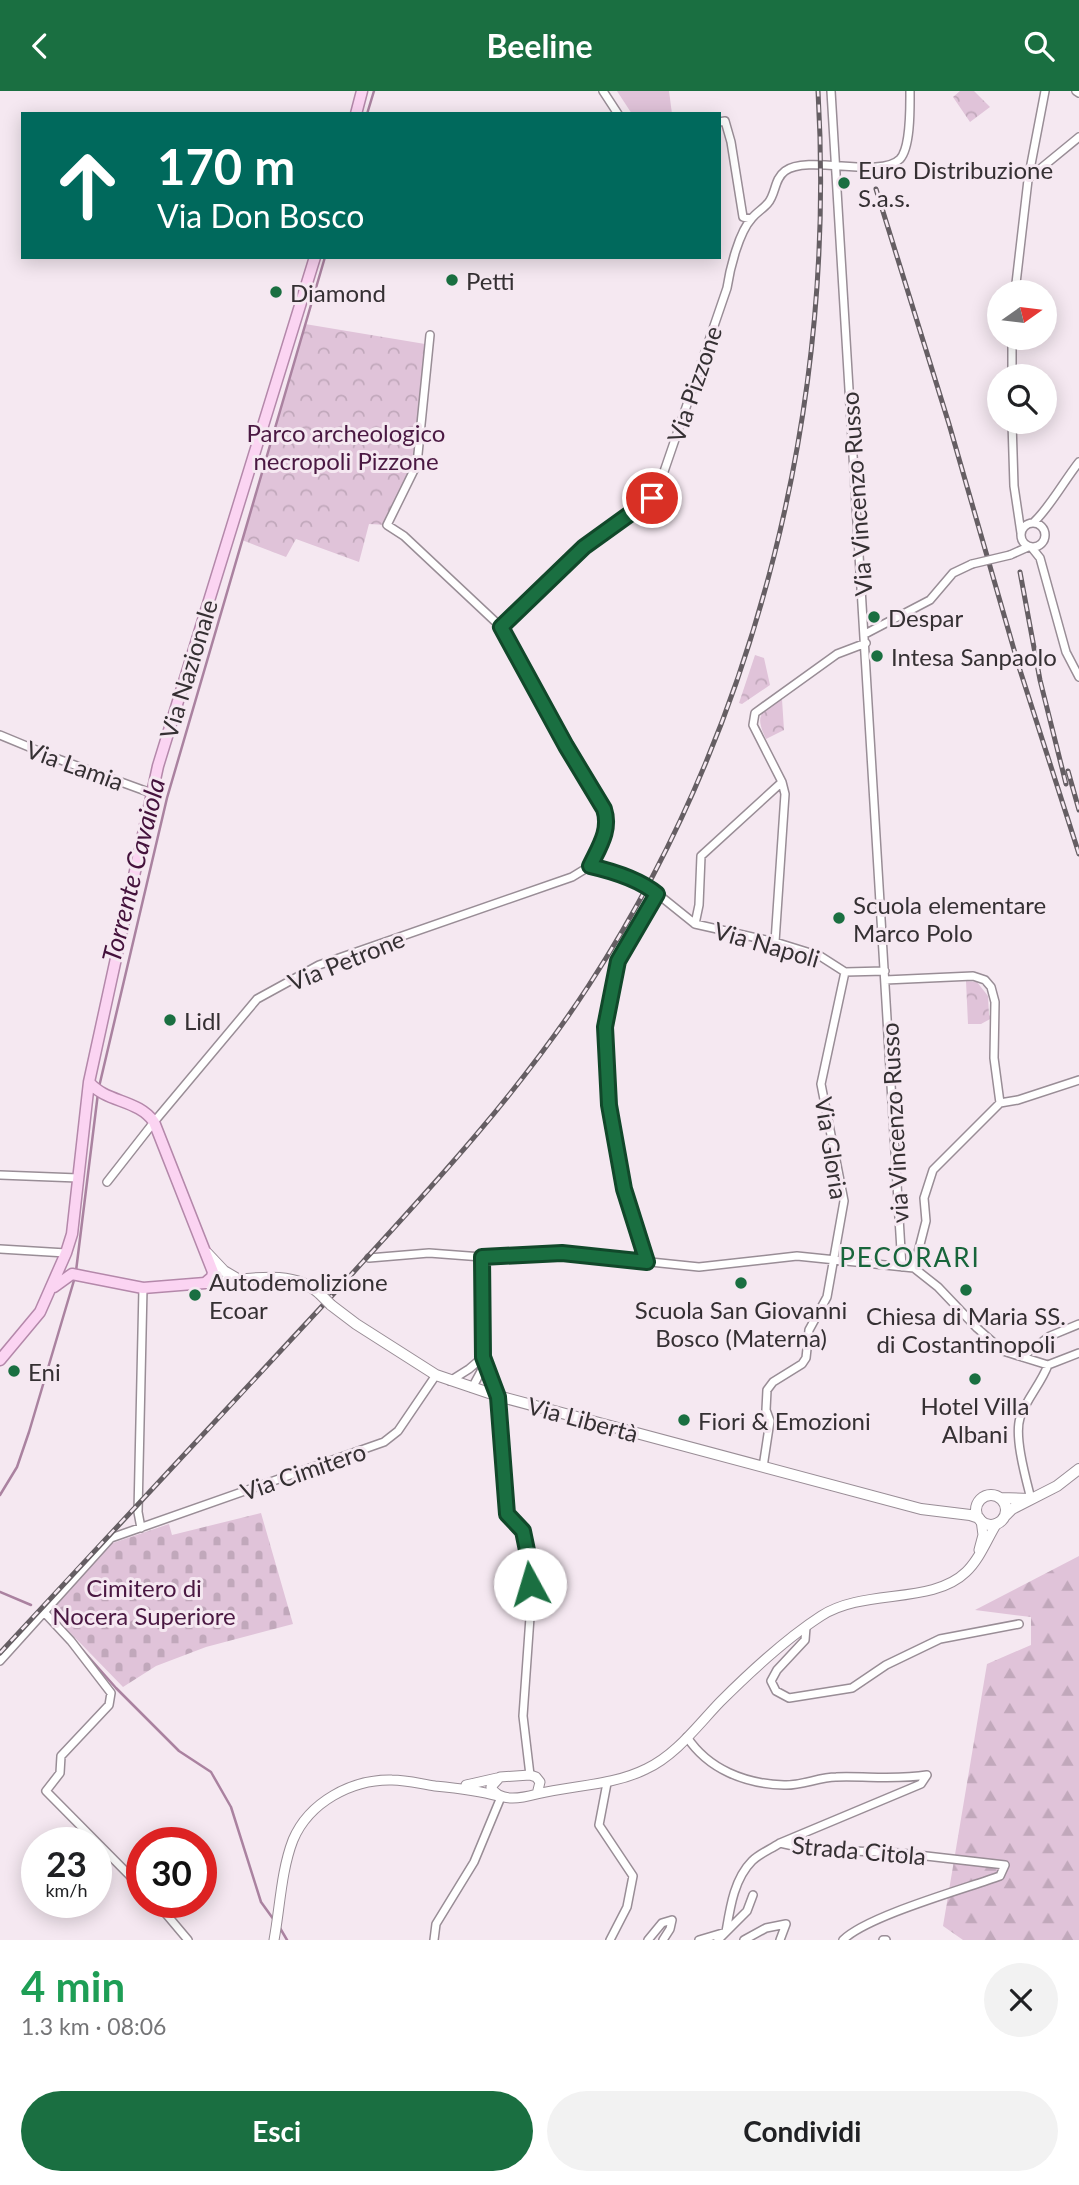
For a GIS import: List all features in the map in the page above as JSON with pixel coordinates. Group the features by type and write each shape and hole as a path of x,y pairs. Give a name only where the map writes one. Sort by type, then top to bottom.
{"main road":[{"path":"357,112 362,91"},
{"name":"Via Nazionale","path":"0,1360 40,1312 72,1234 89,1082 151,793 314,259"},
{"path":"89,1082 96,1090 134,1105 152,1119 213,1272 212,1277 205,1283"},
{"path":"85,1109 101,1101 116,1099"},
{"path":"204,1250 224,1271 242,1281"},
{"path":"50,1292 72,1274 66,1253"},
{"name":"Via Libertà","path":"72,1274 143,1288 281,1277 298,1279 311,1286 356,1324 449,1381 498,1397 921,1509 953,1512 980,1519"},
{"path":"980,1500 976,1509 980,1519 989,1524 1001,1520 1031,1499 1057,1486 1079,1469"},
{"path":"953,1512 988,1495 1031,1499"},
{"path":"1000,1498 1005,1506 1001,1520"}],"street":[{"path":"603,91 617,112"},
{"name":"Via Vincenzo Russo","path":"831,91 885,980"},
{"name":"Via Pizzone","path":"501,627 584,547 645,504 658,489 727,288 730,271 751,219 770,201 776,181 784,171 797,166 887,165 899,160 907,137 910,91"},
{"path":"1016,280 1028,178 1045,91"},
{"path":"721,122 725,121 731,142 743,217 751,219"},
{"path":"1028,178 1079,137"},
{"path":"430,335 417,464 387,525 404,536 501,627 604,809 608,820 605,834 590,866 649,887 657,894 618,961 605,1027 609,1105 624,1189 647,1262"},
{"path":"1012,434 1014,486 1021,535 1040,558"},
{"path":"1012,554 1024,527 1047,508 1059,487 1079,462"},
{"path":"1017,503 1032,523 1041,525 1045,531"},
{"path":"1047,508 1040,558 1066,652 1079,677"},
{"path":"865,634 930,600 953,573 972,564 1043,543"},
{"path":"775,942 785,794 782,782 753,725 755,713 837,654 866,643"},
{"name":"Via Lamia","path":"0,735 151,793"},
{"path":"695,924 699,905 701,856 782,782"},
{"name":"Via Petrone","path":"107,1182 152,1119 257,999 319,965 572,877 590,866"},
{"name":"Via Napoli","path":"657,894 695,924 775,942 820,956 845,972 885,971"},
{"name":"Via Gloria","path":"763,1467 770,1421 766,1410 767,1390 773,1382 802,1364 806,1357 809,1330 827,1297 844,1201 821,1084 845,972"},
{"path":"885,980 973,976 985,980 991,987 995,1002 994,1058 1000,1103"},
{"name":"via Vincenzo Russo","path":"885,980 902,1267"},
{"path":"914,1268 926,1221 925,1198 933,1170 1000,1103 1018,1100 1079,1080"},
{"path":"0,1175 78,1178"},
{"path":"0,1249 66,1253"},
{"path":"369,1258 429,1253 482,1257 562,1253 699,1267 797,1256 914,1268 938,1287 1003,1351 1048,1365 1079,1353"},
{"path":"472,1388 481,1361 482,1257"},
{"path":"141,1528 138,1512 143,1288"},
{"path":"1022,1357 1050,1336 1079,1324"},
{"path":"449,1381 481,1361"},
{"path":"481,1361 498,1397 507,1514 523,1531 530,1565 531,1603 523,1716 533,1776 540,1782 537,1794"},
{"path":"1031,1499 1019,1437 1019,1419 1048,1365"},
{"name":"Via Cimitero","path":"0,1661 111,1538 384,1442 398,1431 436,1375"},
{"path":"977,1559 983,1535 980,1519"},
{"path":"274,1940 288,1856 294,1839 307,1818 329,1798 368,1782 392,1780 454,1787 499,1796 537,1794 607,1783 647,1769 664,1759 745,1678 806,1627 833,1609 845,1605 942,1587 956,1580 968,1571 977,1559 1001,1520"},
{"path":"44,1612 71,1641 111,1693 108,1705 61,1756 60,1773 46,1791 126,1872"},
{"path":"806,1627 805,1640 777,1670 771,1681 776,1691 789,1698 852,1688 886,1665 940,1639 1019,1624"},
{"name":"Strada Citola","path":"687,1737 698,1753 726,1773 785,1786 833,1777 907,1778 927,1775 921,1784 780,1843"},
{"path":"454,1787 499,1777 533,1776 550,1783 577,1786"},
{"path":"499,1777 491,1787 499,1796"},
{"path":"607,1783 599,1825 633,1876 626,1907 610,1940"},
{"path":"434,1940 440,1917 474,1862 499,1796"},
{"path":"726,1932 731,1903 741,1875 753,1859 780,1843"},
{"name":"Strada Citola","path":"780,1843 807,1849 900,1853 1005,1865 1000,1877 887,1916 849,1934 843,1940"},
{"path":"718,1940 747,1911 753,1895"},
{"path":"169,1918 188,1940"},
{"path":"648,1940 662,1923 672,1920 663,1940"},
{"path":"744,1940 766,1928 786,1924 780,1940"},
{"path":"699,1940 726,1932"}],"green space":[{"path":"617,91 669,91 672,112 631,112"},
{"path":"960,91 974,91 990,107 970,122 953,97"},
{"name":"Parco archeologico necropoli Pizzone","path":"305,324 425,344 417,464 387,525 369,524 359,562 296,539 286,557 242,540"},
{"path":"755,655 764,658 770,685 742,704 739,703"},
{"path":"782,699 784,730 766,739 760,719 769,707"},
{"path":"966,981 977,982 988,996 989,1015 992,1018 981,1024 968,1024"},
{"name":"Cimitero di Nocera Superiore","path":"261,1513 293,1624 206,1647 156,1666 123,1687 52,1614 52,1606 107,1545 169,1524 172,1535"},
{"path":"1079,1556 1079,1940 963,1940 943,1926 987,1664 1031,1645 1031,1617 975,1610"}],"waterway":[{"name":"Torrente Cavaiola","path":"368,112 374,91"},
{"name":"Torrente Cavaiola","path":"99,1087 167,798 324,259"},
{"name":"Torrente Cavaiola","path":"76,1271 98,1093"},
{"name":"Torrente Cavaiola","path":"0,1495 17,1467 75,1277"},
{"path":"0,1592 31,1605"},
{"path":"78,1645 116,1688 179,1751 211,1772 231,1807 261,1902 274,1920"},
{"path":"280,1928 287,1940"}],"railway":[{"path":"0,1653 338,1289 470,1142 561,1026 589,985 648,884 699,778 741,669 774,556 798,441 814,325 820,208 818,91"},
{"path":"876,189 949,424 1019,667 1079,854"},
{"path":"1020,572 1040,680 1066,784"},
{"path":"1068,771 1079,810"}],"place":[{"name":"Euro Distribuzione S.a.s.","path":"844,183"},
{"name":"Petti","path":"452,280"},
{"name":"Diamond","path":"276,292"},
{"name":"Despar","path":"874,617"},
{"name":"Intesa Sanpaolo","path":"877,656"},
{"name":"Scuola elementare Marco Polo","path":"839,918"},
{"name":"Lidl","path":"170,1020"},
{"name":"Scuola San Giovanni Bosco (Materna)","path":"741,1283"},
{"name":"Chiesa di Maria SS. di Costantinopoli","path":"966,1290"},
{"name":"Autodemolizione Ecoar","path":"195,1295"},
{"name":"Eni","path":"14,1371"},
{"name":"Hotel Villa Albani","path":"975,1379"},
{"name":"Fiori & Emozioni","path":"684,1420"}],"district":[{"name":"PECORARI","path":"910,1257"}],"route":[{"path":"530,1584 530,1565 523,1531 507,1514 498,1397 483,1357 482,1257 562,1253 647,1262 624,1189 609,1105 605,1027 618,961 657,894 649,887 611,871 590,866 605,834 608,820 604,809 501,627 584,547 652,498"}]}
